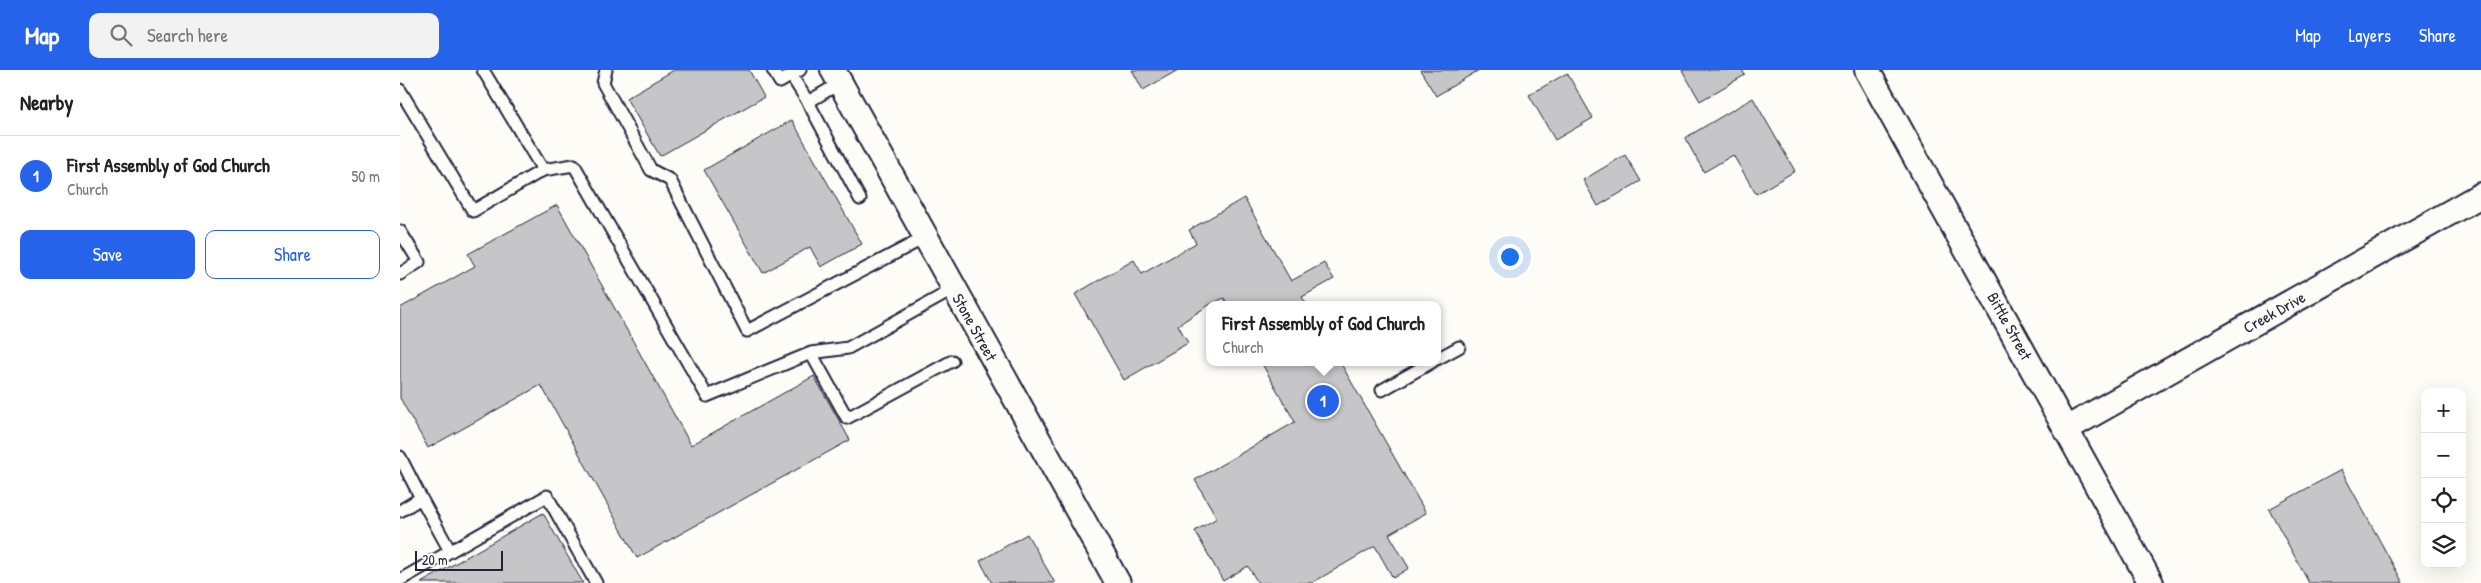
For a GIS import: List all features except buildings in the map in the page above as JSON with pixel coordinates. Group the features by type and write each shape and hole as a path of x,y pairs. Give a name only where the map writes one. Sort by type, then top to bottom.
{"street":[{"name":"Bittle Street","path":"1867,70 2150,583"},
{"name":"Stone Street","path":"837,77 1118,583"},
{"name":"Creek Drive","path":"2066,429 2481,195"}],"lane":[{"path":"483,70 543,170"},
{"path":"606,70 603,83 651,170 670,180 747,331 926,237"},
{"path":"773,70 780,82 796,73 808,102 860,199"},
{"path":"808,102 837,77"},
{"path":"400,90 473,211 543,170 574,166 707,396 812,353 848,348 954,289"},
{"path":"400,231 419,262 400,274"},
{"path":"1441,357 1459,347"},
{"path":"812,353 847,418 952,361"},
{"path":"1382,390 1425,366"},
{"path":"400,457 450,551"},
{"path":"400,580 547,496 596,583"},
{"path":"400,511 422,498"}],"place":[{"name":"First Assembly of God Church","path":"1323,401"}]}
